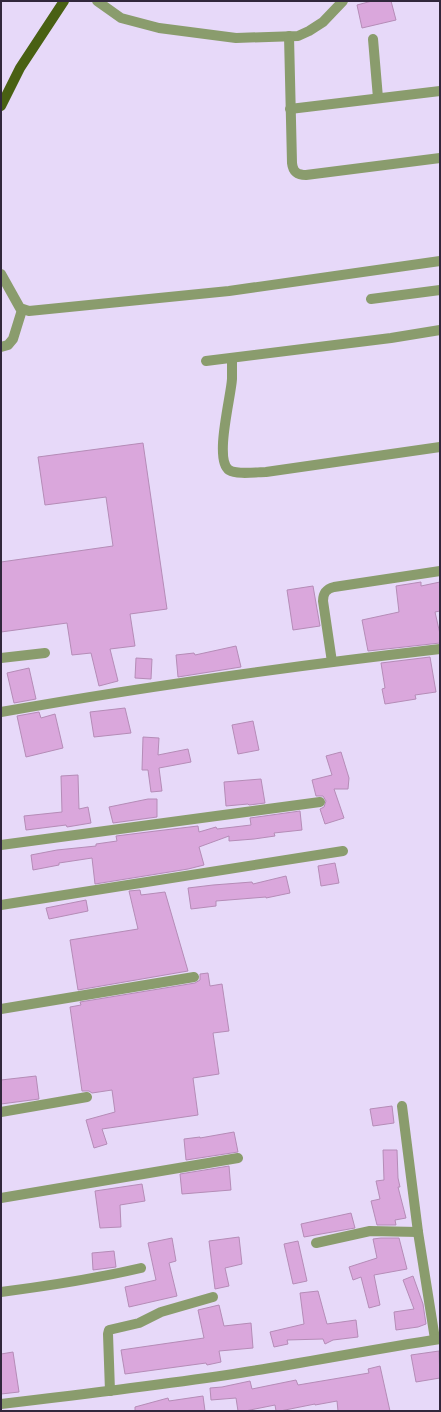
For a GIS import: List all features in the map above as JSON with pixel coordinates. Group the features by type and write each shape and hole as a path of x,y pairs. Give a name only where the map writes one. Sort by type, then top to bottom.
{"main road":[{"path":"1,106 20,68 64,1"}],"street":[{"path":"97,1 121,18 159,28 236,38 298,36 323,22 343,1"},
{"path":"289,36 292,167 294,171 299,175 440,158"},
{"path":"373,38 378,98"},
{"path":"290,109 440,91"},
{"path":"1,274 10,293 22,310 33,311 229,291 440,261"},
{"path":"370,299 440,290"},
{"path":"1,347 8,344 13,339 22,310"},
{"path":"206,361 391,338 440,330"},
{"path":"232,358 232,379 222,448 226,467 230,470 235,472 266,472 440,447"},
{"path":"332,662 323,601 325,591 334,587 440,571"},
{"path":"1,712 106,694 440,648"},
{"path":"1,658 45,653"},
{"path":"1,845 320,802"},
{"path":"1,905 343,851"},
{"path":"1,1009 194,977"},
{"path":"1,1112 87,1097"},
{"path":"1,1404 228,1375 437,1339 418,1232 402,1106"},
{"path":"1,1198 238,1158"},
{"path":"316,1243 370,1231 418,1232"},
{"path":"1,1292 92,1279 141,1268"},
{"path":"110,1391 108,1334 110,1330 113,1328 140,1323 161,1312 213,1297"}],"building":[{"path":"372,1 391,1 396,20 362,28 357,5"},
{"path":"143,443 167,609 130,614 135,646 110,649 118,681 99,686 91,653 72,655 67,623 1,632 1,562 113,546 106,497 45,505 38,457"},
{"path":"421,582 421,586 440,582 440,611 435,612 440,634 440,643 368,651 362,620 399,612 396,586"},
{"path":"313,586 320,626 293,630 287,590"},
{"path":"236,646 241,667 178,677 176,655 194,653 195,655"},
{"path":"430,657 436,692 415,695 416,699 385,704 382,689 385,688 381,663"},
{"path":"136,658 152,659 151,679 135,678"},
{"path":"29,668 36,699 14,703 7,673"},
{"path":"125,708 131,733 94,737 90,712"},
{"path":"39,712 41,718 55,714 63,748 26,757 17,716"},
{"path":"253,721 259,750 238,754 232,725"},
{"path":"143,737 159,738 158,755 188,749 191,762 159,768 162,791 151,792 148,770 142,770"},
{"path":"341,752 349,778 348,789 334,789 344,818 325,824 320,809 324,807 326,801 323,796 316,796 312,780 332,775 326,756"},
{"path":"78,775 79,809 88,807 91,823 67,827 66,825 26,830 24,816 62,812 61,776"},
{"path":"261,779 265,803 226,806 224,782"},
{"path":"148,799 157,799 157,817 113,823 109,807"},
{"path":"300,811 302,830 274,833 275,836 254,839 229,841 229,836 199,847 204,865 188,869 95,884 92,858 59,863 59,865 33,870 31,855 57,850 96,846 96,844 117,841 116,836 198,826 199,832 216,827 217,829 251,825 250,818"},
{"path":"335,863 339,883 321,886 318,866"},
{"path":"286,876 290,893 266,898 216,901 216,906 191,909 188,888 252,882 253,884"},
{"path":"140,890 141,895 165,892 188,971 78,990 70,940 138,929 129,891"},
{"path":"86,900 88,911 49,919 46,908"},
{"path":"208,973 210,986 222,984 229,1031 213,1033 219,1074 193,1078 198,1115 102,1129 107,1144 94,1148 86,1120 115,1112 112,1090 92,1093 89,1091 82,1091 70,1007 81,1005 80,1002 195,983 200,980 200,974"},
{"path":"36,1076 39,1099 1,1104 1,1080"},
{"path":"392,1106 394,1123 373,1126 370,1109"},
{"path":"234,1132 238,1152 186,1160 184,1139 200,1138"},
{"path":"383,1150 397,1150 398,1178 400,1187 398,1187 406,1218 395,1220 396,1225 377,1225 371,1201 380,1199 376,1181 384,1180"},
{"path":"229,1166 231,1190 182,1194 180,1174"},
{"path":"142,1184 145,1201 120,1205 121,1227 100,1228 95,1191"},
{"path":"351,1213 355,1228 304,1237 301,1224"},
{"path":"239,1237 242,1264 225,1268 229,1286 215,1289 209,1241"},
{"path":"172,1238 176,1261 169,1263 177,1296 129,1307 125,1287 156,1280 148,1243"},
{"path":"399,1238 407,1269 374,1275 380,1305 369,1308 361,1277 353,1280 349,1267 377,1258 373,1239"},
{"path":"298,1241 307,1281 293,1284 284,1244"},
{"path":"114,1251 116,1267 93,1270 92,1253"},
{"path":"413,1276 423,1304 426,1324 418,1327 396,1330 394,1312 414,1309 403,1280"},
{"path":"318,1291 327,1324 356,1320 358,1337 333,1340 325,1344 323,1339 287,1340 288,1344 274,1347 270,1332 304,1324 300,1293"},
{"path":"219,1305 224,1326 251,1323 253,1348 219,1351 221,1362 207,1365 206,1363 125,1374 121,1350 204,1338 198,1310"},
{"path":"439,1351 440,1378 416,1382 411,1355"},
{"path":"13,1352 19,1392 1,1394 1,1354"},
{"path":"380,1366 390,1411 338,1411 337,1401 280,1411 276,1411 275,1405 238,1411 236,1398 211,1400 210,1388 250,1381 252,1389 296,1380 298,1385 369,1373 368,1369"},
{"path":"203,1396 205,1411 135,1411 135,1407 168,1398 169,1401"}]}
